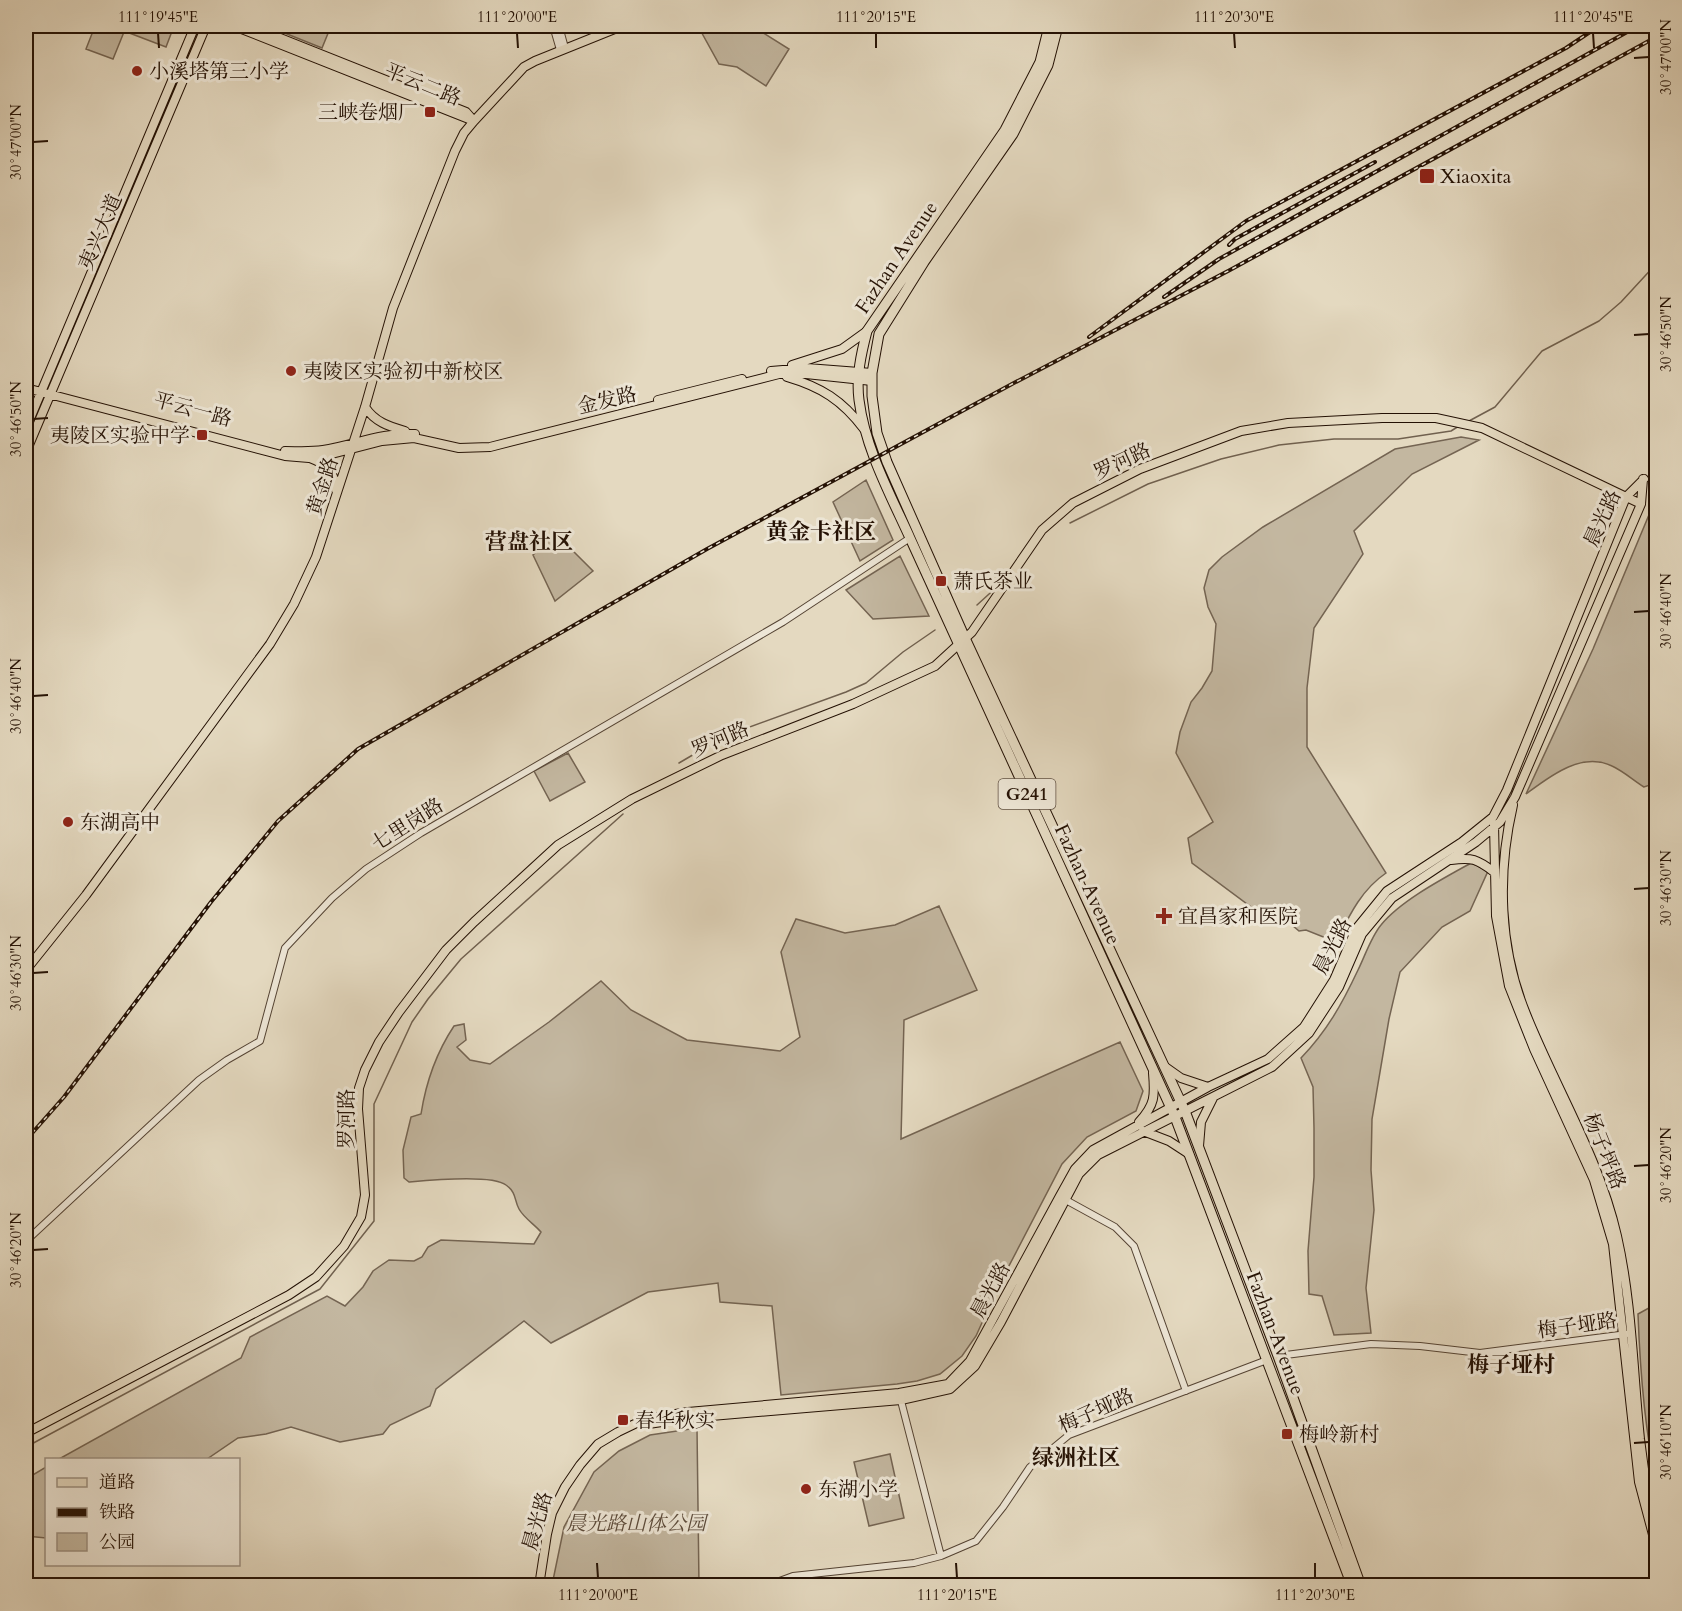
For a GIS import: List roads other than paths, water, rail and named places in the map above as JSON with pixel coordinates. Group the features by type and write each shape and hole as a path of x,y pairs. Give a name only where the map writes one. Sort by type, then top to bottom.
{"highway":[{"name":"Fazhan Avenue","path":"1049,26 1040,62 1005,130 867,331 859,375 860,405 874,456 910,538 962,642 1183,1107 1278,1356 1361,1586"},
{"name":"Fazhan Avenue","path":"1058,26 1048,65 1013,134 924,262 879,334 872,377 872,408 877,433 887,462 962,642 1175,1117 1352,1586"}],"main road":[{"name":"夷兴大道","path":"26,452 46,390 195,26"},
{"name":"夷兴大道","path":"26,428 46,390 206,26"},
{"name":"平云二路","path":"234,26 474,121"},
{"name":"平云二路","path":"250,26 466,112 474,121"},
{"path":"562,47 612,26"},
{"name":"黄金路","path":"26,970 86,896 270,644 294,604 316,557 365,407 393,308 455,151 464,134 524,67 562,47 622,26"},
{"path":"780,372 842,349 867,331"},
{"name":"金发路","path":"352,446 403,433 459,444 489,443 780,372 807,368 872,377"},
{"path":"780,372 811,384 833,397 853,415 868,434"},
{"name":"金发路","path":"352,446 414,438 459,448 490,447 780,372"},
{"name":"平云一路","path":"26,383 285,456 309,458 352,446"},
{"name":"平云一路","path":"26,388 46,390 285,451 308,452 352,446"},
{"path":"365,407 370,415 386,426 421,435"},
{"name":"罗河路","path":"26,1433 289,1295 316,1277 337,1254 361,1217 365,1195 358,1109 359,1088 379,1042 446,950 558,845 660,784 722,755 853,704 935,666 972,632 1014,574 1042,530 1073,503 1140,469 1241,430 1264,426 1382,418 1442,419 1482,429 1641,504"},
{"path":"309,458 327,466 334,474 336,495"},
{"name":"晨光路","path":"541,1586 556,1514 568,1490 601,1448 620,1435 645,1424 688,1418 950,1389 975,1366 1001,1322 1063,1198 1075,1169 1092,1150 1170,1107 1183,1107 1214,1097 1272,1067 1309,1033 1339,987 1362,934 1392,898 1476,842 1496,822 1515,797 1641,504 1644,479 1626,497 1496,822 1387,891 1356,929 1334,980 1304,1027 1268,1059 1208,1087 1183,1107 1175,1117 1098,1155 1079,1174 1063,1198"},
{"name":"杨子坪路","path":"1515,797 1506,847 1502,895 1512,968 1526,1014 1601,1178 1612,1213 1623,1264 1627,1334 1645,1479 1656,1525"},
{"path":"1496,822 1506,847"},
{"path":"1496,822 1494,872 1496,916 1509,986 1534,1048 1594,1180 1613,1244 1627,1334 1639,1482 1656,1546"},
{"path":"1449,860 1468,857 1494,872"},
{"path":"1162,1065 1181,1078 1208,1087"},
{"path":"1135,1126 1150,1110 1154,1100 1153,1069"},
{"path":"1199,1147 1201,1122 1214,1097"},
{"path":"1143,1131 1169,1141 1189,1154"}],"street":[{"path":"553,26 562,47"},
{"path":"559,26 562,47"},
{"name":"七里岗路","path":"26,1241 199,1080 260,1041 285,948 332,898 366,869 421,833 783,622 910,538"},
{"path":"1063,1198 1115,1227 1134,1246 1185,1391"},
{"name":"梅子垭路","path":"1278,1356 1371,1344 1420,1346 1480,1353 1627,1334"},
{"name":"梅子垭路","path":"766,1586 793,1576 914,1563 941,1556 976,1541 1004,1507 1030,1467 1069,1436 1267,1360"},
{"path":"900,1396 941,1556"}],"waterway":[{"path":"1469,421 1495,407 1542,351 1599,321 1621,302 1656,264"},
{"path":"1070,523 1148,484 1221,459 1279,445 1334,439 1398,439 1451,431 1459,426"},
{"path":"977,605 1000,584"},
{"path":"679,763 725,736 866,683 903,652 935,630"},
{"path":"26,1447 320,1289 374,1221 374,1104 412,1022 461,959 623,814"}],"railway":[{"path":"1089,337 1246,221 1566,48 1599,26"},
{"path":"1164,297 1219,259 1638,26"},
{"path":"26,1140 64,1097 211,902 278,821 358,749 707,549 1012,384 1230,270 1656,37"},
{"path":"1229,245 1235,239 1375,162"}],"place":[{"name":"小溪塔第三小学","path":"137,71"},
{"name":"三峡卷烟厂","path":"430,112"},
{"name":"Xiaoxita","path":"1427,176"},
{"name":"夷陵区实验初中新校区","path":"291,371"},
{"name":"夷陵区实验中学","path":"202,435"},
{"name":"萧氏茶业","path":"941,581"},
{"name":"东湖高中","path":"68,822"},
{"name":"宜昌家和医院","path":"1164,916"},
{"name":"春华秋实","path":"623,1420"},
{"name":"梅岭新村","path":"1287,1434"},
{"name":"东湖小学","path":"806,1489"}],"district":[{"name":"黄金卡社区","path":"821,531"},
{"name":"营盘社区","path":"529,541"},
{"name":"梅子垭村","path":"1511,1364"},
{"name":"绿洲社区","path":"1076,1457"}],"park label":[{"name":"晨光路山体公园","path":"636,1523"}]}
